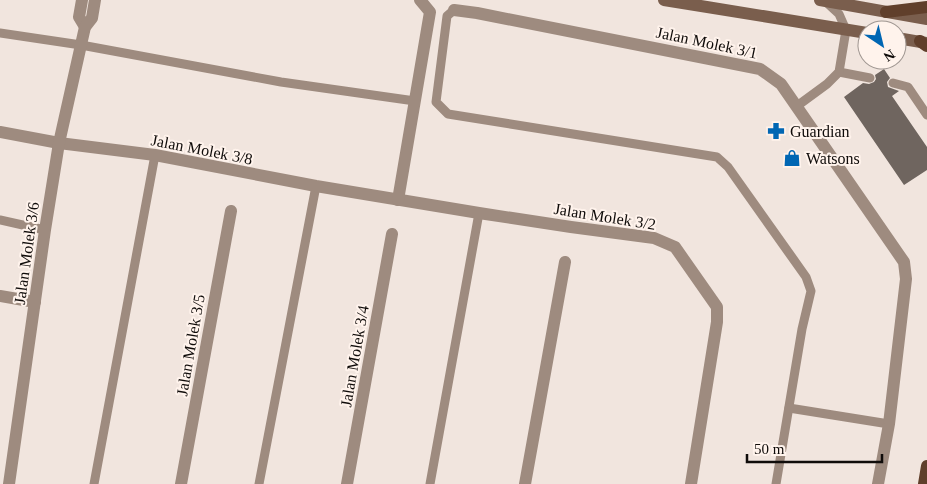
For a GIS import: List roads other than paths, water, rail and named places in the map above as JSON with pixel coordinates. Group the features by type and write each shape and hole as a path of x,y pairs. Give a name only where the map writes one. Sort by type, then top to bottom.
{"main road":[{"path":"664,0 857,32"},
{"path":"822,0 927,19"},
{"path":"886,12 927,7"},
{"path":"907,40 925,43"},
{"path":"924,484 927,466"}],"street":[{"name":"Jalan Molek 3/6","path":"82,0 79,17 84,27"},
{"name":"Jalan Molek 3/6","path":"9,484 59,142 84,27 92,18 95,0"},
{"path":"398,200 430,12 420,0"},
{"name":"Jalan Molek 3/1","path":"454,10 478,6 760,69 781,84 904,262 906,279 889,424 878,484"},
{"name":"Jalan Molek 3/8","path":"0,132 155,155 398,200"},
{"name":"Jalan Molek 3/2","path":"398,200 571,228 654,238 675,247 717,307 717,322 691,484"},
{"name":"Jalan Molek 3/5","path":"181,484 231,211"},
{"name":"Jalan Molek 3/4","path":"347,484 392,234"},
{"path":"525,484 565,262"},
{"path":"0,296 35,302"}],"lane":[{"path":"797,106 827,84 839,72 846,30 839,14 822,0"},
{"path":"454,10 447,16 436,102 448,114 717,157 728,167 806,277 811,291 802,329 776,484"},
{"path":"0,33 281,82 415,101"},
{"path":"839,72 870,78"},
{"path":"893,83 908,87 927,115"},
{"path":"94,484 155,155"},
{"path":"259,484 316,186"},
{"path":"430,484 479,213"},
{"path":"0,220 45,230"},
{"path":"788,408 889,424"}],"place":[{"name":"Guardian","path":"776,131"},
{"name":"Watsons","path":"792,158"}]}
